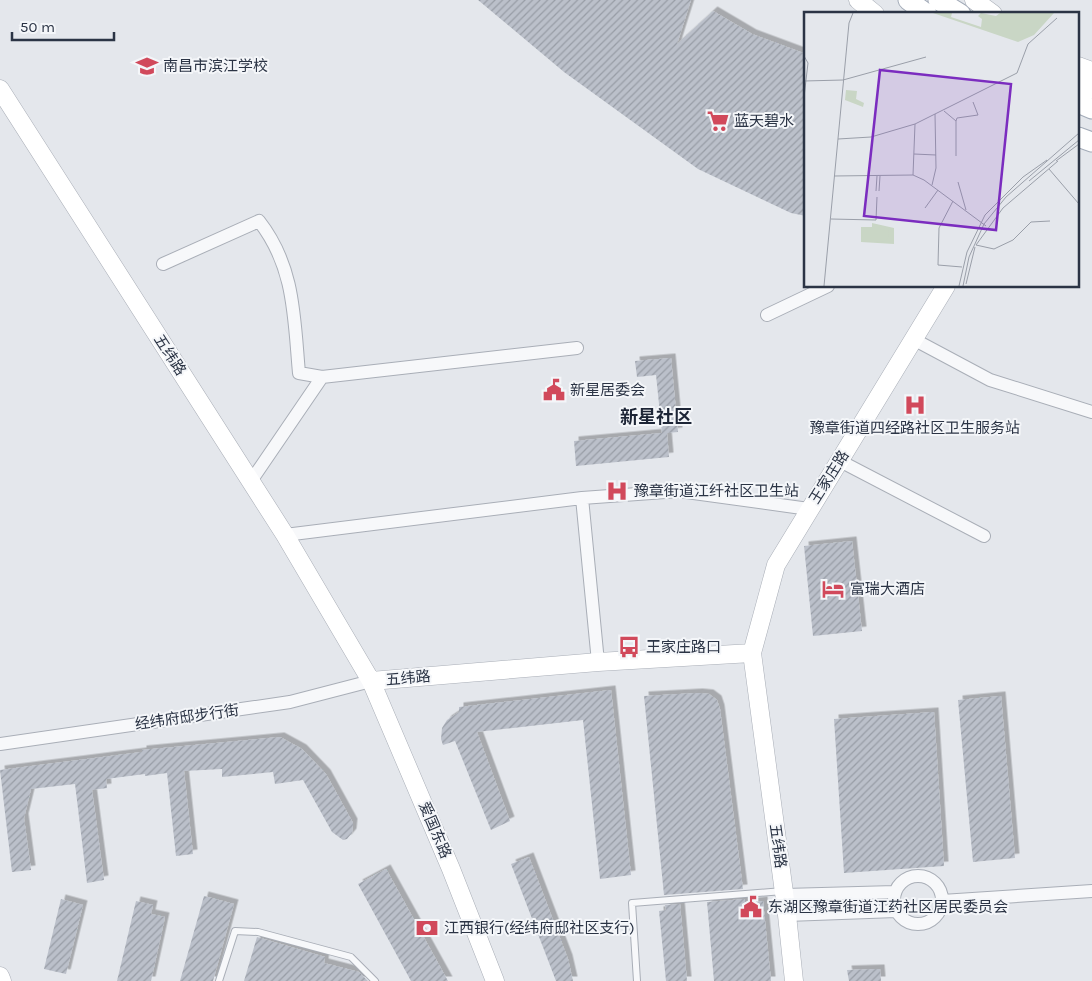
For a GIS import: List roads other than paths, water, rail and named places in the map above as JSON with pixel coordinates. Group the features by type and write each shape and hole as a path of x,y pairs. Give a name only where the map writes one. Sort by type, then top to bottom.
{"main road":[{"path":"908,0 925,12"},
{"path":"938,0 958,12"},
{"path":"1080,84 1092,89"},
{"path":"1080,104 1092,109"},
{"path":"1080,138 1092,142"}],"street":[{"path":"858,0 873,12"},
{"path":"974,0 990,12"},
{"path":"1080,67 1092,71"},
{"name":"五纬路","path":"0,89 286,535 371,681 598,662 752,653 794,981"},
{"path":"163,264 259,221 269,234 287,272 294,306 299,372 322,377 577,348"},
{"path":"767,315 824,288"},
{"name":"王家庄路","path":"752,653 776,565 945,288"},
{"path":"914,340 990,380 1092,412"},
{"path":"251,481 322,377"},
{"path":"840,461 984,536"},
{"path":"286,535 582,498 679,491 809,509"},
{"path":"582,498 598,662"},
{"name":"经纬府邸步行街","path":"0,744 290,702 371,681"},
{"name":"爱国东路","path":"371,681 451,869 495,981"},
{"path":"918,876 926,877 938,887 942,894 942,901 940,910 935,917 921,925 904,921 896,911 893,900 895,892 904,880 918,876"},
{"path":"942,901 1092,891"},
{"path":"784,893 895,892"},
{"path":"787,915 896,911"},
{"path":"0,976 2,981"}],"lane":[{"path":"636,981 632,903 784,893"},
{"path":"219,981 235,931 240,930 258,932 351,957 375,981"}],"place":[{"name":"南昌市滨江学校","path":"147,66"},
{"name":"蓝天碧水","path":"718,121"},
{"name":"新星居委会","path":"554,390"},
{"name":"豫章街道四经路社区卫生服务站","path":"915,405"},
{"name":"豫章街道江纤社区卫生站","path":"617,491"},
{"name":"富瑞大酒店","path":"833,589"},
{"name":"王家庄路口","path":"629,647"},
{"name":"东湖区豫章街道江药社区居民委员会","path":"751,907"},
{"name":"江西银行(经纬府邸社区支行)","path":"427,928"}],"district":[{"name":"新星社区","path":"656,417"}]}
